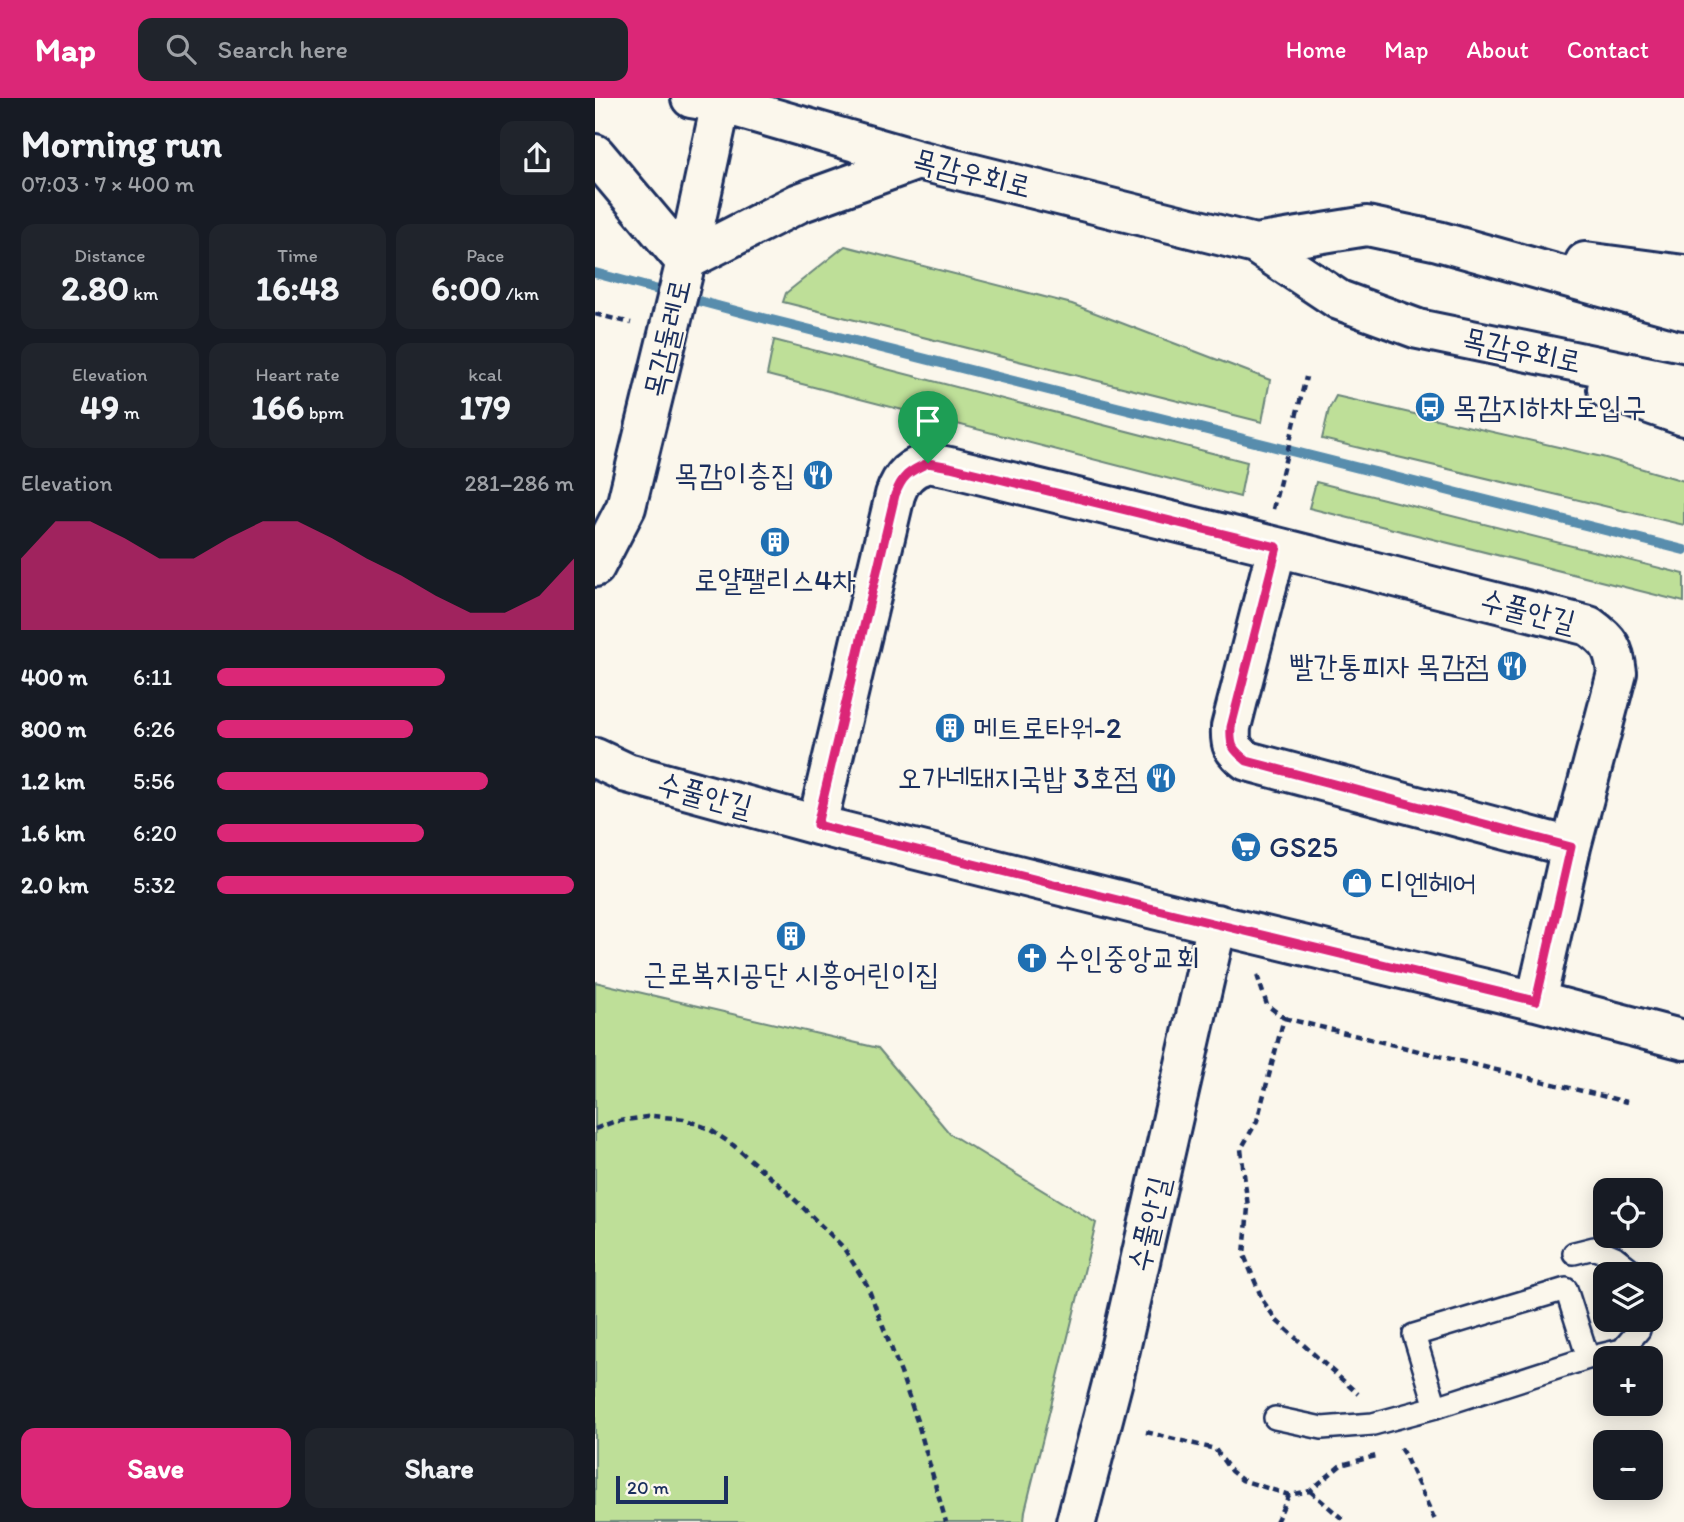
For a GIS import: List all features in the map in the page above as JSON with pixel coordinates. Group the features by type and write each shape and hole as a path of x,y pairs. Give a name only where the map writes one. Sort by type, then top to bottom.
{"street":[{"name":"목감우회로","path":"711,100 918,160 1255,244 1339,300 1419,329 1684,384"},
{"name":"목감둘레로","path":"595,567 626,507 685,261 711,231 711,100"},
{"path":"595,154 685,261"},
{"path":"711,231 799,204 918,160"},
{"name":"목감우회로","path":"1255,244 1367,226 1438,241 1684,310"},
{"path":"1438,241 1684,275"},
{"path":"1419,329 1564,374 1684,416"},
{"name":"수풀안길","path":"817,825 895,495 900,481 913,470 928,463 950,467 1277,547 1589,626 1609,643 1615,653 1617,673 1571,847 1536,1001"},
{"path":"1277,547 1231,727 1234,751 1247,761 1571,847"},
{"name":"수풀안길","path":"595,758 627,773 817,825 1536,1001 1684,1040"},
{"name":"수풀안길","path":"1076,1522 1113,1380 1217,924"}],"lane":[{"path":"1574,1253 1594,1248 1621,1262"},
{"path":"1436,1407 1414,1335 1566,1289 1588,1358"},
{"path":"1275,1418 1322,1428 1381,1422 1622,1350 1637,1332"}],"path":[{"path":"1274,506 1306,377"},
{"path":"1257,975 1267,1004 1284,1018 1627,1102"},
{"path":"1284,1018 1257,1121 1241,1149 1248,1207 1244,1255 1263,1301 1277,1321 1365,1400 1405,1454 1436,1522"},
{"path":"595,1129 614,1122 653,1116 684,1119 709,1129 733,1145 784,1189 843,1247 867,1285 896,1361 919,1427 946,1522"},
{"path":"1146,1432 1215,1449 1231,1471 1242,1480 1289,1495 1310,1491 1341,1465 1377,1455"},
{"path":"1389,1452 1401,1449"},
{"path":"1310,1491 1346,1522"},
{"path":"1276,1522 1289,1495"}],"green space":[{"path":"845,246 1072,304 1270,380 1262,422 783,302 786,293"},
{"path":"774,340 1247,462 1240,497 767,375"},
{"path":"1336,396 1602,457 1684,481 1684,525 1322,439 1329,409"},
{"path":"1316,482 1684,574 1684,602 1309,508"},
{"path":"595,982 878,1048 950,1134 1096,1223 1024,1522 595,1522"}],"waterway":[{"path":"595,273 751,315 1684,550"}],"place":[{"name":"목감지하차도입구","path":"1430,407"},
{"name":"목감이층집","path":"818,475"},
{"name":"로얄팰리스4차","path":"775,542"},
{"name":"빨간통피자 목감점","path":"1512,666"},
{"name":"메트로타워-2","path":"950,728"},
{"name":"오가네돼지국밥 3호점","path":"1161,778"},
{"name":"GS25","path":"1246,847"},
{"name":"디엔헤어","path":"1357,883"},
{"name":"근로복지공단 시흥어린이집","path":"791,936"},
{"name":"수인중앙교회","path":"1032,958"}],"route":[{"path":"928,463 1277,547 1231,727 1234,751 1247,761 1571,847 1536,1001 817,825 895,495 900,481 913,470 928,463"}]}
